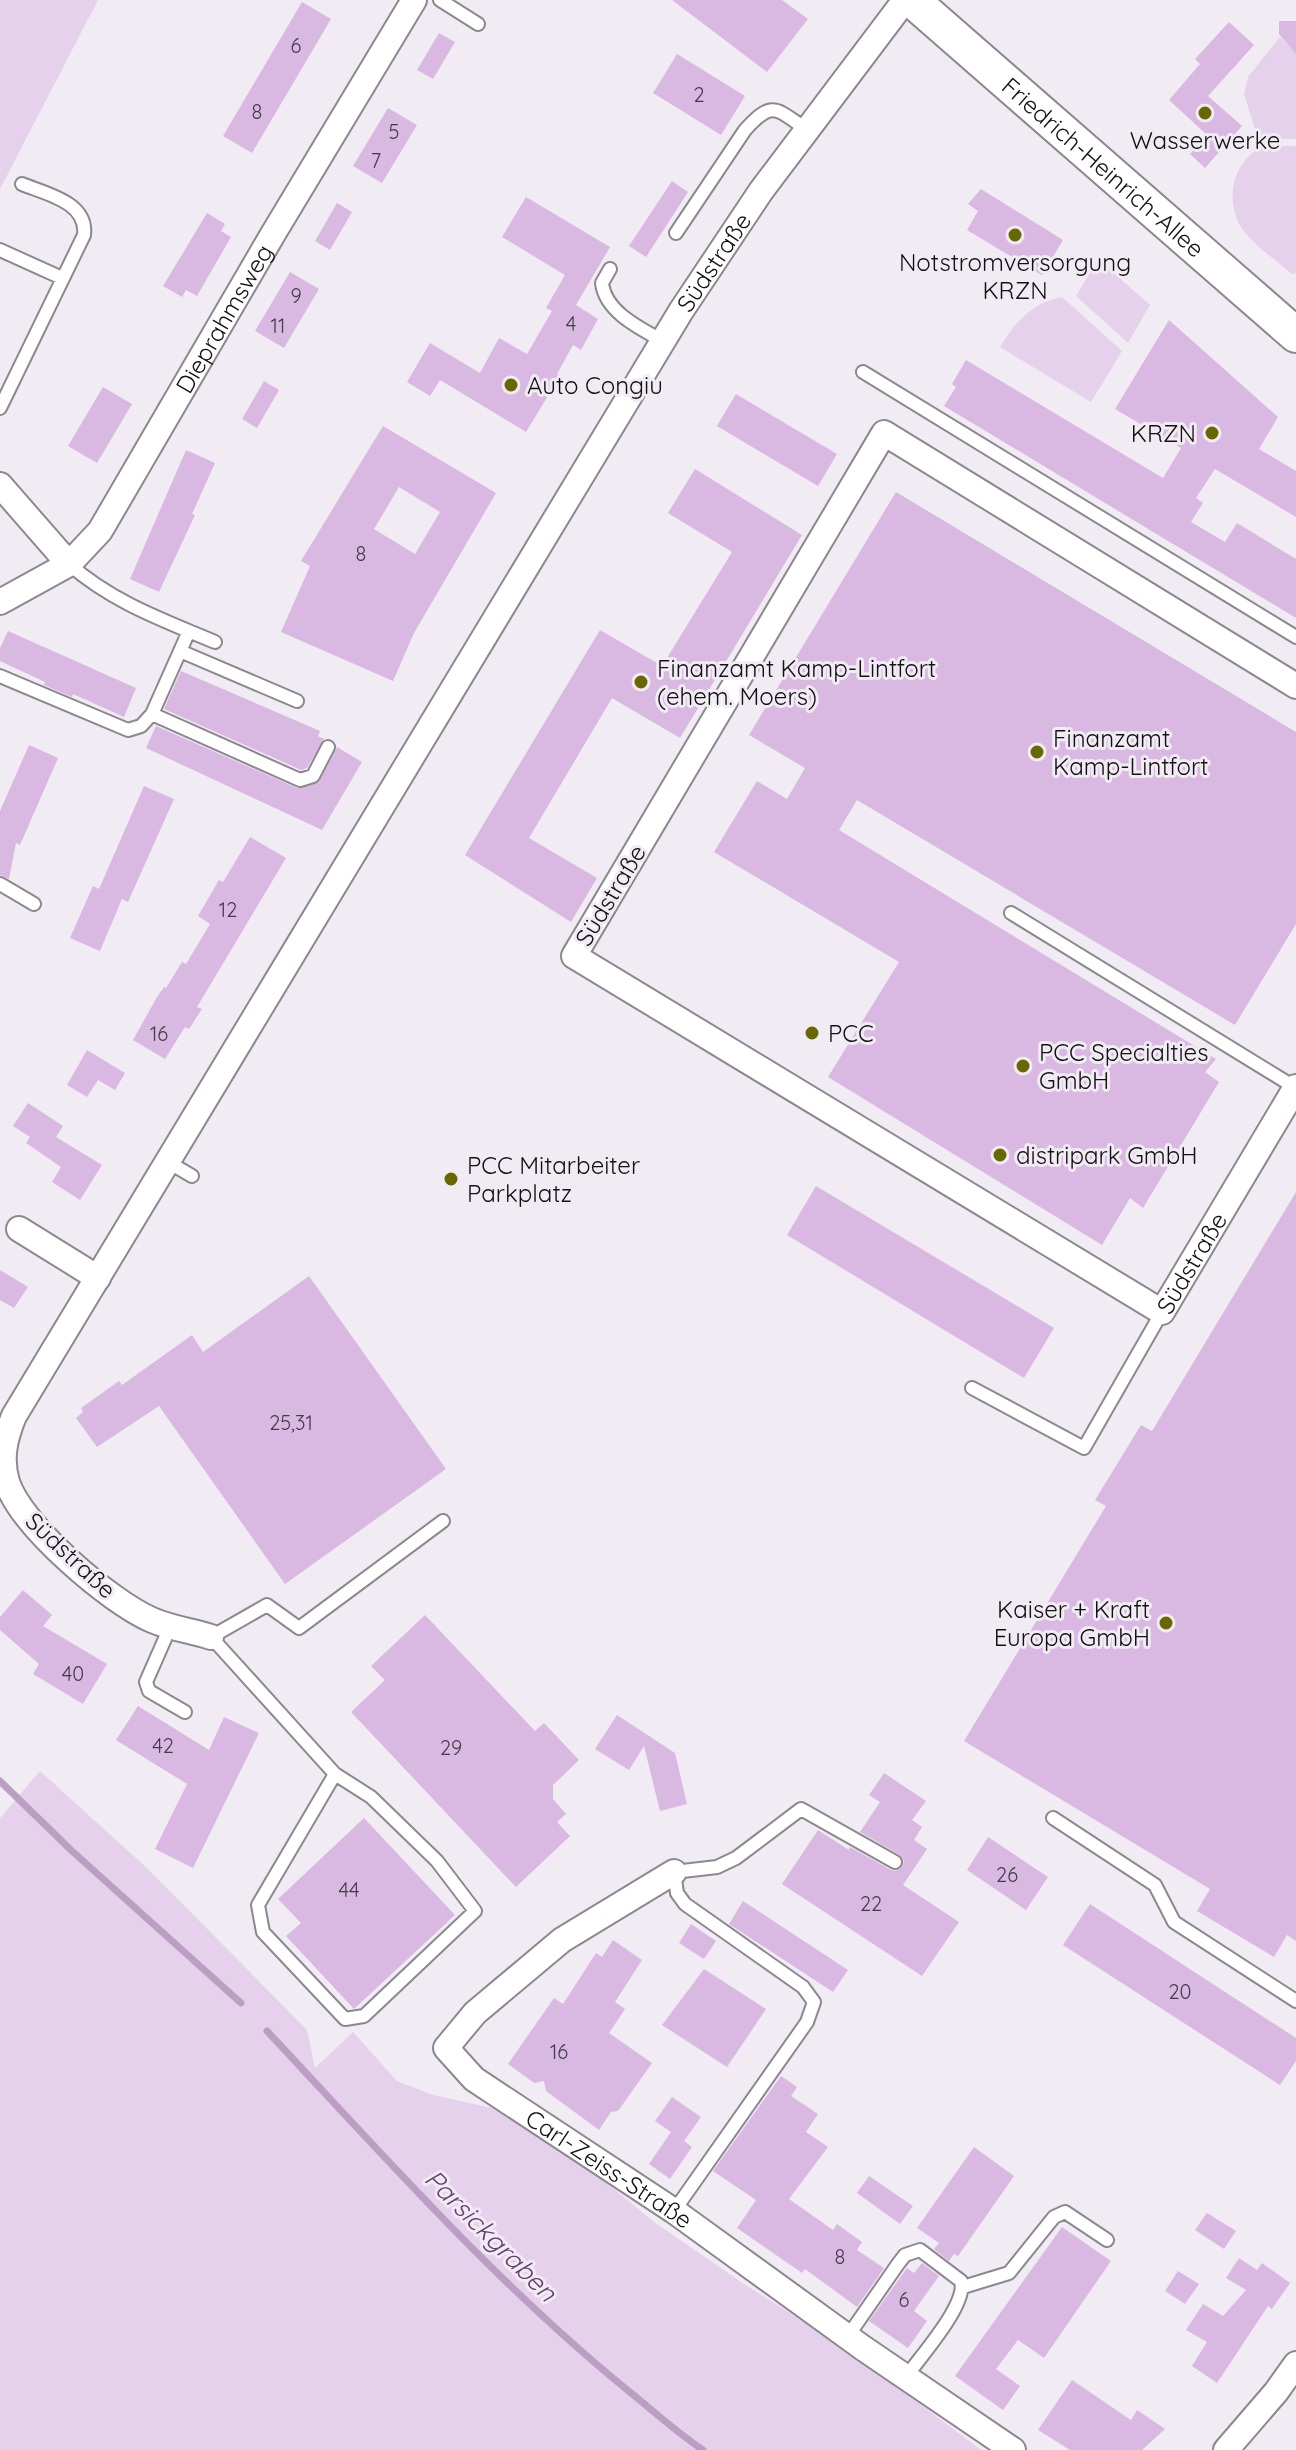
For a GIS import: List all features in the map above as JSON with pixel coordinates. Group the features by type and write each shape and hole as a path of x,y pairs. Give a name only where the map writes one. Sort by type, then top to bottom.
{"main road":[{"name":"Friedrich-Heinrich-Allee","path":"912,0 1296,335"}],"street":[{"name":"Dieprahmsweg","path":"0,602 69,564 100,531 265,247 414,0"},
{"name":"Südstraße","path":"211,1637 152,1620 107,1592 34,1526 19,1507 7,1483 2,1463 4,1441 14,1416 663,341 761,191 905,0"},
{"name":"Südstraße","path":"1296,686 884,433 574,956 1162,1312 1296,1088"},
{"path":"0,485 69,564"},
{"path":"19,1229 98,1278"},
{"name":"Carl-Zeiss-Straße","path":"674,1872 562,1940 475,2013 446,2048 474,2079 674,2211 1013,2450"},
{"path":"1226,2450 1296,2364"}],"lane":[{"path":"440,0 478,24"},
{"path":"676,233 758,115 771,109 777,110 806,129"},
{"path":"0,408 84,235 83,217 75,207 22,184"},
{"path":"0,250 62,278"},
{"path":"610,269 602,283 607,299 637,326 663,341"},
{"path":"863,372 1296,637"},
{"path":"69,564 91,583 128,606 215,642"},
{"path":"0,676 128,730 141,726 152,714 189,631"},
{"path":"180,651 297,701"},
{"path":"152,714 300,780 313,776 328,747"},
{"path":"0,884 34,904"},
{"path":"1011,913 1296,1088"},
{"path":"168,1162 192,1176"},
{"path":"972,1388 1084,1448 1162,1312"},
{"path":"335,1774 258,1905 263,1932 345,2019 364,2016 475,1911 437,1861 371,1797 335,1774 211,1637 267,1605 299,1628 443,1521"},
{"path":"171,1625 146,1682 149,1691 185,1712"},
{"path":"674,2211 807,2022 814,2002 803,1987 685,1904 677,1893 674,1872 703,1871 726,1862 801,1809 895,1862"},
{"path":"1053,1818 1155,1885 1174,1922 1296,2001"},
{"path":"963,2287 1009,2273 1054,2217 1061,2213 1065,2212 1107,2240"},
{"path":"848,2336 898,2264 920,2250 961,2281 963,2287 958,2304 906,2377"}],"shaded area":[{"path":"0,0 98,0 0,189"},
{"path":"1280,37 1289,46 1296,44 1296,139 1264,139 1256,132 1244,94 1248,77"},
{"path":"1263,146 1296,146 1296,273 1292,274 1245,232 1233,204 1239,170 1253,152"},
{"path":"1108,268 1150,305 1128,343 1076,296 1091,271"},
{"path":"1062,297 1122,351 1091,402 1000,347 1025,315 1042,304"},
{"path":"40,1771 148,1869 307,2030 315,2068 353,2032 397,2081 433,2095 524,2115 654,2222 851,2352 981,2450 0,2450 0,1818"}],"building":[{"path":"672,0 782,0 808,19 767,72"},
{"path":"302,2 331,19 252,153 223,136"},
{"path":"1279,21 1296,21 1296,54 1279,34"},
{"name":"Wasserwerke","path":"1229,22 1254,45 1208,96 1242,126 1205,168 1190,154 1207,135 1169,100 1200,64 1195,59"},
{"path":"439,33 455,42 433,79 417,70"},
{"path":"677,54 745,96 721,135 653,93"},
{"path":"388,108 417,125 382,183 353,166"},
{"path":"672,181 688,192 646,257 629,246"},
{"name":"Notstromversorgung KRZN","path":"981,189 1063,240 1042,275 967,230 978,211 968,204"},
{"path":"526,197 610,247 576,305 598,319 581,350 573,345 557,374 560,376 526,432 440,380 430,396 407,382 430,343 480,373 499,338 527,354 552,311 546,308 565,275 502,237"},
{"path":"337,203 352,212 330,250 315,241"},
{"path":"207,213 225,224 221,231 231,237 197,296 186,290 182,297 163,286"},
{"path":"290,272 319,289 284,348 255,331"},
{"path":"1169,320 1278,417 1259,449 1296,471 1296,517 1215,469 1196,498 1203,503 1191,522 1225,542 1237,523 1296,559 1296,618 944,406 956,387 952,384 966,360 1163,478 1181,448 1115,409"},
{"path":"264,381 279,390 257,428 242,419"},
{"path":"103,387 132,404 97,463 68,446"},
{"path":"736,394 837,454 818,486 717,426"},
{"path":"383,426 496,493 414,633 393,681 281,632 310,566 301,561","holes":["399,487 440,512 415,554 374,529"]},
{"path":"186,450 215,463 159,592 130,579"},
{"name":"Finanzamt Kamp-Lintfort (ehem. Moers)","path":"695,469 802,535 680,738 612,698 529,838 597,878 571,922 465,855 600,630 662,666 732,552 668,513"},
{"name":"Finanzamt Kamp-Lintfort","path":"896,492 1296,732 1296,924 1235,1025 857,800 839,830 1216,1059 1205,1072 1219,1082 1143,1208 1130,1198 1102,1245 828,1077 899,962 714,852 757,781 787,799 805,768 749,735"},
{"path":"8,631 136,688 124,717 73,694 72,697 44,685 45,682 0,661 0,648"},
{"path":"181,671 320,731 318,736 324,739 307,768 301,770 164,709"},
{"path":"156,726 297,788 319,782 337,747 362,762 322,830 146,748"},
{"path":"29,745 58,758 20,845 16,843 9,879 0,875 0,811"},
{"path":"144,786 174,799 128,902 122,899 100,951 70,938 93,886 99,889"},
{"path":"250,837 286,858 197,1007 202,1009 189,1029 185,1027 165,1059 133,1040 157,997 182,962 186,964 210,924 198,916"},
{"path":"87,1050 125,1073 115,1090 98,1080 87,1097 67,1085"},
{"path":"28,1103 63,1126 56,1137 102,1165 80,1200 52,1182 61,1167 26,1143 30,1137 13,1126"},
{"path":"816,1186 1054,1328 1024,1378 787,1235"},
{"name":"Kaiser + Kraft Europa GmbH","path":"1296,1192 1296,1941 1287,1935 1274,1957 1197,1911 1210,1889 964,1741 1106,1506 1095,1500 1141,1425 1152,1431"},
{"path":"0,1270 28,1287 14,1308 0,1300"},
{"path":"309,1276 446,1469 285,1584 159,1406 97,1447 76,1418 83,1412 81,1408 119,1381 122,1385 192,1335 203,1352"},
{"path":"23,1590 52,1615 43,1626 107,1664 83,1704 33,1674 39,1664 0,1630 0,1617"},
{"path":"425,1615 535,1731 544,1723 579,1760 553,1785 553,1799 566,1814 557,1822 570,1836 516,1887 351,1712 385,1680 371,1666"},
{"path":"138,1706 209,1750 224,1717 259,1733 193,1868 155,1849 187,1784 116,1740"},
{"path":"617,1715 675,1753 687,1804 660,1811 644,1746 629,1770 595,1749"},
{"path":"884,1773 926,1801 912,1820 922,1827 914,1840 927,1849 903,1885 959,1922 922,1976 782,1884 818,1830 849,1850 850,1847 891,1870 902,1867 904,1861 900,1855 860,1832 880,1802 869,1795"},
{"path":"364,1818 455,1915 354,2009 286,1936 301,1923 278,1899"},
{"path":"988,1837 1048,1877 1026,1910 967,1870"},
{"path":"743,1901 848,1970 833,1992 729,1924"},
{"path":"1090,1904 1296,2038 1296,2061 1280,2085 1063,1945"},
{"path":"691,1924 716,1941 704,1959 679,1943"},
{"path":"613,1940 642,1960 615,2002 625,2009 609,2033 652,2063 618,2111 611,2112 599,2130 546,2091 544,2081 534,2083 508,2064 554,1998 563,2004 596,1953 602,1957"},
{"path":"704,1969 766,2009 727,2067 662,2025"},
{"path":"781,2076 797,2087 791,2096 818,2114 806,2132 828,2147 789,2199 833,2230 837,2224 862,2242 857,2250 884,2268 857,2307 805,2269 802,2273 737,2228 756,2200 713,2171"},
{"path":"672,2097 701,2117 684,2141 692,2147 670,2179 649,2164 671,2132 655,2121"},
{"path":"974,2147 1014,2176 958,2256 954,2254 949,2261 934,2249 939,2243 917,2228"},
{"path":"869,2176 913,2206 900,2224 857,2193"},
{"path":"1207,2213 1236,2231 1224,2249 1195,2230"},
{"path":"1062,2227 1111,2261 1044,2358 1018,2340 996,2369 1020,2386 1003,2410 955,2376"},
{"path":"1239,2258 1257,2270 1262,2263 1290,2283 1272,2309 1268,2306 1217,2383 1192,2366 1207,2342 1186,2330 1203,2304 1223,2316 1246,2290 1226,2278"},
{"path":"922,2263 939,2276 914,2311 927,2321 908,2348 869,2321 907,2268 914,2273"},
{"path":"1178,2271 1199,2284 1185,2304 1165,2291"},
{"path":"1072,2380 1131,2420 1137,2410 1165,2429 1142,2450 1070,2450 1038,2430"}],"waterway":[{"name":"Parsickgraben","path":"0,1781 72,1851 241,2003"},
{"name":"Parsickgraben","path":"267,2031 491,2267 586,2355 703,2450"}],"place":[{"name":"Wasserwerke","path":"1205,113"},
{"name":"Notstromversorgung KRZN","path":"1015,235"},
{"name":"Auto Congiu","path":"511,385"},
{"name":"KRZN","path":"1212,433"},
{"name":"Finanzamt Kamp-Lintfort (ehem. Moers)","path":"641,682"},
{"name":"Finanzamt Kamp-Lintfort","path":"1037,752"},
{"name":"PCC","path":"812,1033"},
{"name":"PCC Specialties GmbH","path":"1023,1066"},
{"name":"distripark GmbH","path":"1000,1155"},
{"name":"PCC Mitarbeiter Parkplatz","path":"451,1179"},
{"name":"Kaiser + Kraft Europa GmbH","path":"1166,1623"}]}
